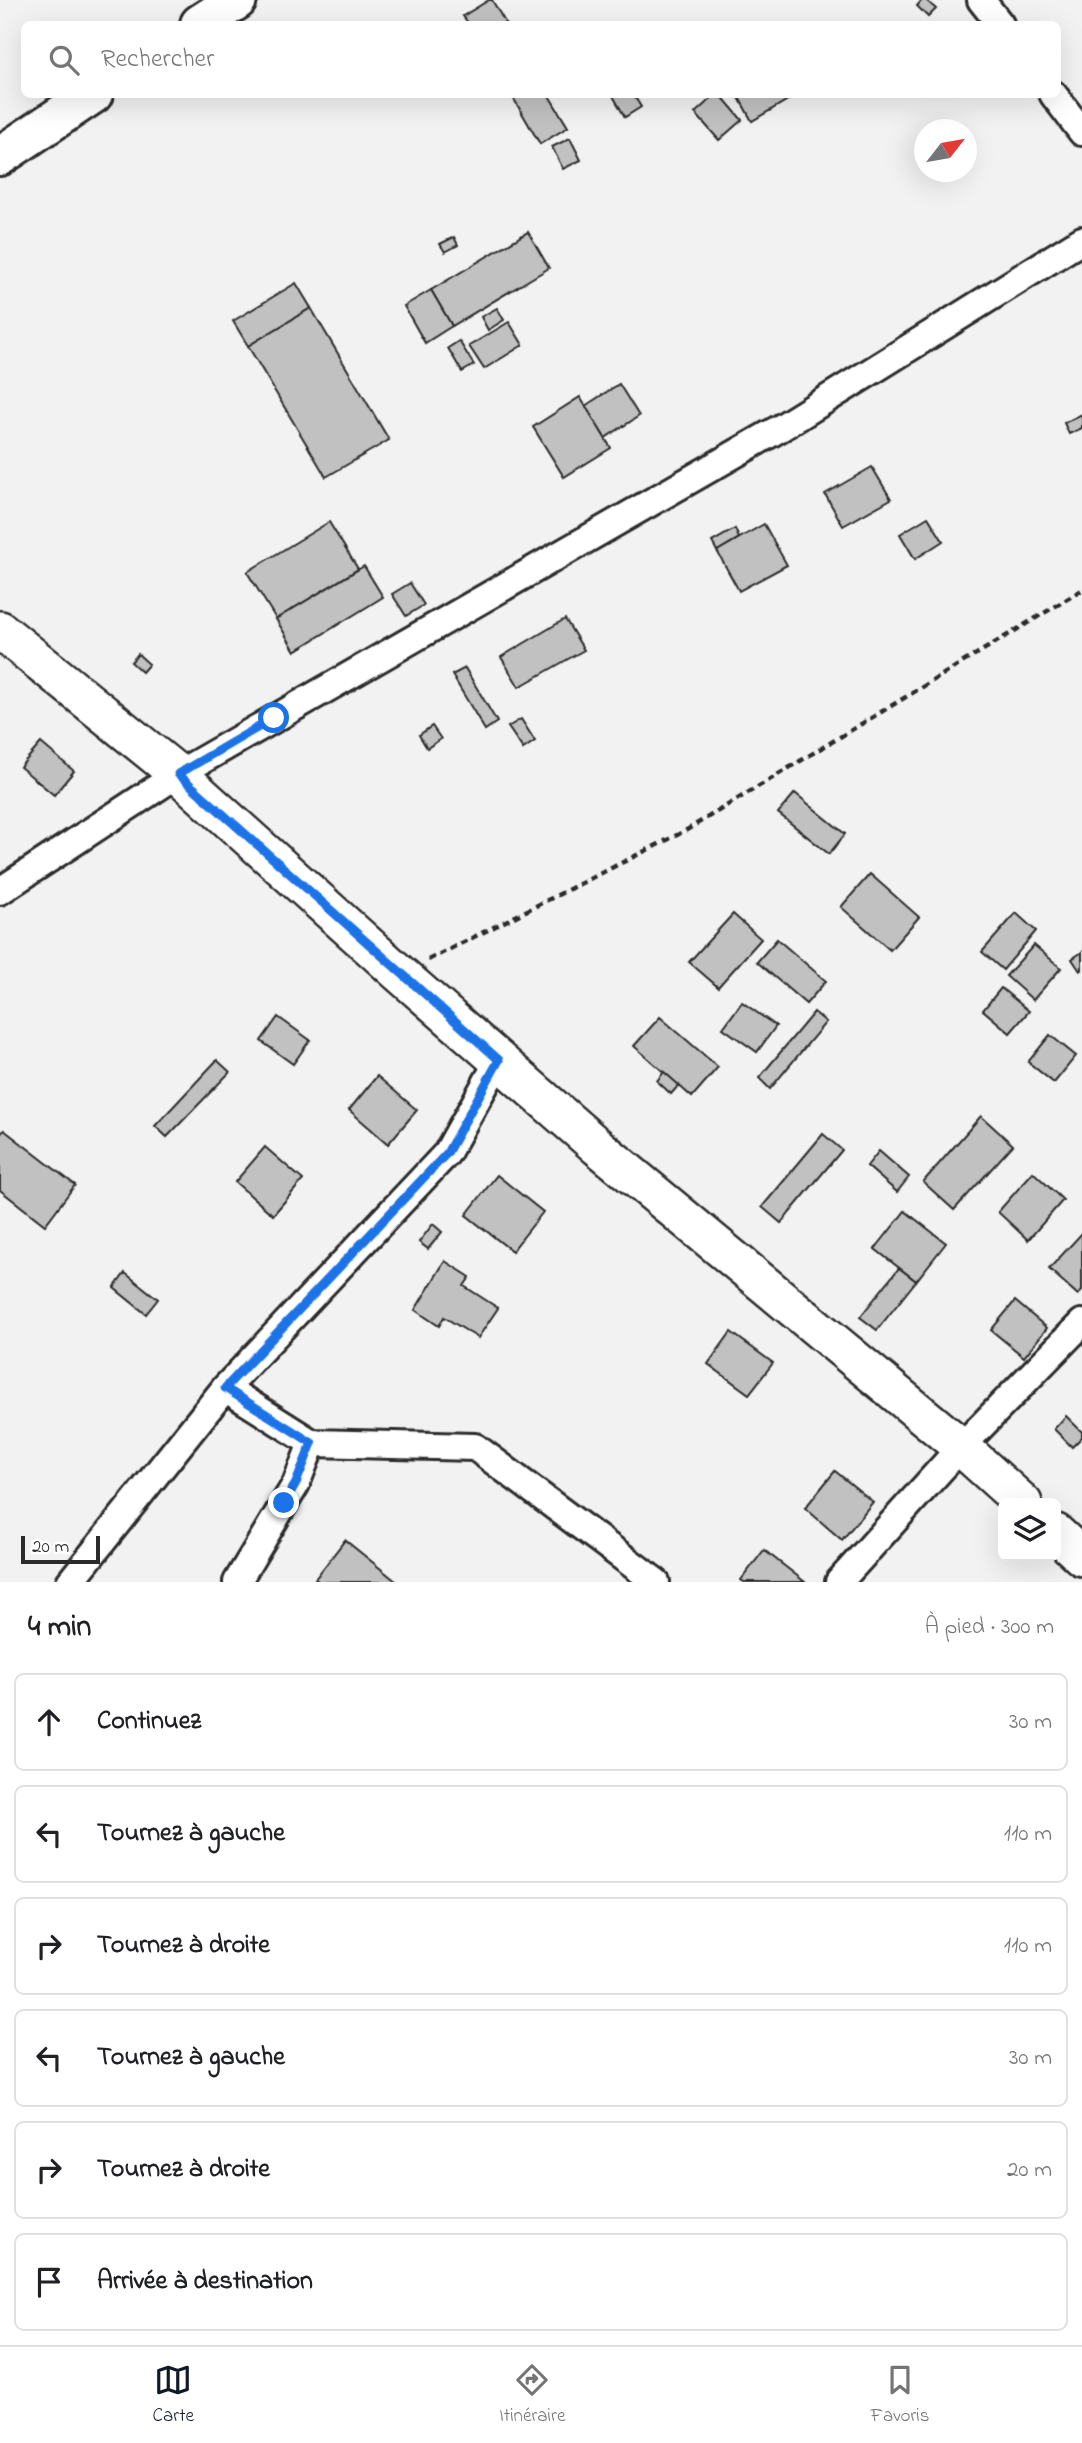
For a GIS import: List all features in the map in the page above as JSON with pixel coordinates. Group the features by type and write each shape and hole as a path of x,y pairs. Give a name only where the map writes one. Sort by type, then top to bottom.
{"highway":[{"path":"205,21 237,0"},
{"path":"0,156 87,98"}],"street":[{"path":"981,0 998,21"},
{"path":"1056,98 1082,132"},
{"path":"0,891 178,774 782,427 1082,240"},
{"path":"0,630 178,774 400,974 598,1147 961,1447 1017,1498"},
{"path":"70,1582 225,1388 447,1153 499,1060"},
{"path":"839,1582 961,1447 1082,1323"},
{"path":"225,1388 312,1443 475,1447 656,1582"},
{"path":"237,1582 296,1483 312,1443"},
{"path":"1061,1538 1082,1557"}],"path":[{"path":"400,974 685,831 1082,590"}],"building":[{"path":"492,0 504,21 467,21 463,16"},
{"path":"922,0 926,0 936,9 928,17 917,6"},
{"path":"513,98 550,98 568,127 540,144"},
{"path":"614,98 635,98 641,107 625,117"},
{"path":"712,98 723,98 742,120 719,140 695,113"},
{"path":"739,98 791,98 752,121"},
{"path":"570,138 581,160 563,169 552,147"},
{"path":"528,232 549,268 452,326 431,290"},
{"path":"454,237 458,245 445,252 440,244"},
{"path":"296,283 311,308 248,346 233,321"},
{"path":"431,290 452,326 425,343 404,306"},
{"path":"311,308 389,440 326,477 248,346"},
{"path":"497,308 504,320 488,330 481,317"},
{"path":"509,322 523,345 484,369 469,346"},
{"path":"459,341 474,365 462,372 448,348"},
{"path":"619,384 639,416 605,438 585,406"},
{"path":"580,397 611,448 564,477 533,427"},
{"path":"1082,414 1082,428 1069,434 1064,423"},
{"path":"872,467 891,499 843,526 825,494"},
{"path":"928,517 943,541 915,559 900,534"},
{"path":"329,522 358,569 276,619 247,572"},
{"path":"764,524 787,565 739,591 717,551"},
{"path":"735,529 739,538 717,551 712,542"},
{"path":"364,566 383,597 295,651 276,619"},
{"path":"410,583 424,605 406,616 392,594"},
{"path":"565,619 584,650 519,687 501,657"},
{"path":"138,654 149,664 142,672 131,662"},
{"path":"465,668 497,722 485,730 452,675"},
{"path":"521,719 535,741 523,749 508,727"},
{"path":"432,726 441,739 427,748 419,735"},
{"path":"41,743 74,771 54,795 20,767"},
{"path":"795,793 845,834 829,854 778,813"},
{"path":"870,874 919,917 890,950 841,907"},
{"path":"1016,913 1036,931 1003,970 982,952"},
{"path":"733,914 761,939 718,987 689,962"},
{"path":"777,939 826,981 806,1004 757,962"},
{"path":"1034,945 1061,968 1033,1000 1006,976"},
{"path":"1082,952 1082,970 1080,971 1072,959"},
{"path":"1001,988 1029,1011 1010,1033 983,1010"},
{"path":"742,1002 776,1026 757,1052 723,1028"},
{"path":"814,1012 826,1022 770,1089 759,1078"},
{"path":"278,1017 310,1040 293,1064 261,1041"},
{"path":"660,1017 718,1067 692,1097 634,1046"},
{"path":"1050,1035 1076,1056 1054,1083 1028,1062"},
{"path":"217,1060 230,1072 167,1137 155,1126"},
{"path":"664,1072 679,1085 671,1094 657,1081"},
{"path":"377,1076 417,1110 388,1144 349,1110"},
{"path":"981,1116 1013,1145 954,1210 923,1182"},
{"path":"4,1130 75,1185 45,1225 0,1190 0,1135"},
{"path":"823,1134 842,1150 781,1223 762,1207"},
{"path":"265,1147 303,1180 273,1215 235,1182"},
{"path":"879,1151 909,1177 897,1192 867,1166"},
{"path":"1033,1172 1063,1200 1028,1240 998,1212"},
{"path":"497,1175 543,1212 512,1251 466,1215"},
{"path":"905,1211 946,1243 916,1281 875,1249"},
{"path":"433,1224 442,1232 428,1249 419,1242"},
{"path":"1082,1233 1082,1291 1078,1295 1049,1269"},
{"path":"445,1261 470,1277 464,1286 498,1308 478,1338 444,1317 439,1326 415,1310"},
{"path":"899,1268 916,1281 877,1330 860,1317"},
{"path":"125,1273 158,1299 146,1314 114,1288"},
{"path":"1015,1301 1047,1328 1024,1357 991,1330"},
{"path":"731,1332 773,1363 749,1394 708,1364"},
{"path":"1066,1416 1082,1432 1082,1437 1072,1447 1054,1429"},
{"path":"835,1471 873,1502 842,1540 805,1508"},
{"path":"345,1540 397,1582 320,1582 315,1579"},
{"path":"764,1550 805,1582 741,1580"}],"route":[{"path":"274,718 178,774 499,1060 447,1153 432,1171 225,1388 312,1443 296,1483 284,1503"}]}
